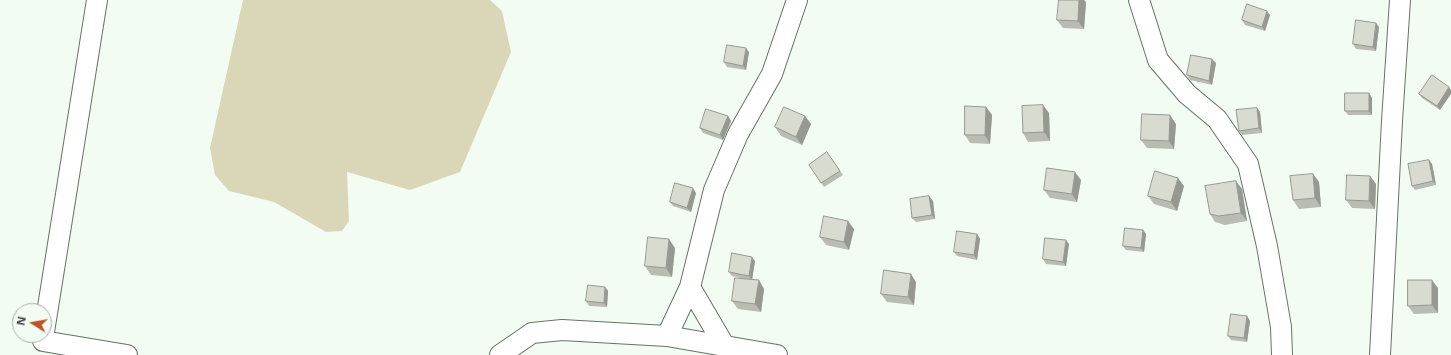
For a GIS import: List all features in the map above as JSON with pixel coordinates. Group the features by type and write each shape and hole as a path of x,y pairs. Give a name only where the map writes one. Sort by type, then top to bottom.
{"street":[{"path":"49,303 97,0"},
{"path":"667,336 690,287 714,190 738,134 772,74 797,0"},
{"path":"1139,0 1158,60 1187,94 1217,119 1248,164 1267,246 1281,327 1282,355"},
{"path":"1380,355 1392,120 1400,0"},
{"path":"690,287 724,345"},
{"path":"500,355 532,334 562,330 667,336 777,355"},
{"path":"52,342 127,355"}],"shaded area":[{"path":"243,0 490,0 502,11 511,52 460,172 410,190 347,172 349,221 342,231 326,232 274,202 229,191 215,175 210,148"}],"building":[{"path":"1059,0 1079,0 1078,21 1057,20"},
{"path":"1247,4 1267,11 1262,27 1242,20"},
{"path":"1356,20 1376,23 1373,47 1353,44"},
{"path":"727,45 746,48 743,66 724,62"},
{"path":"1191,55 1212,59 1209,81 1187,75"},
{"path":"1432,75 1449,87 1437,106 1419,94"},
{"path":"1345,93 1369,93 1369,111 1345,111"},
{"path":"1043,105 1044,132 1023,133 1022,106"},
{"path":"965,106 986,107 985,135 965,135"},
{"path":"784,107 805,116 796,137 775,127"},
{"path":"1257,108 1259,128 1239,131 1236,110"},
{"path":"706,109 728,116 720,135 700,128"},
{"path":"1142,114 1170,115 1169,141 1141,140"},
{"path":"827,152 840,171 821,183 809,165"},
{"path":"1429,160 1433,181 1412,186 1408,164"},
{"path":"1047,168 1075,172 1072,194 1044,190"},
{"path":"1155,171 1178,178 1171,202 1148,196"},
{"path":"1313,174 1315,198 1293,200 1290,176"},
{"path":"1347,175 1370,176 1369,201 1346,200"},
{"path":"1236,181 1241,213 1219,216 1210,214 1205,186"},
{"path":"675,183 693,188 687,208 670,202"},
{"path":"929,196 932,215 912,218 910,199"},
{"path":"824,216 848,221 844,242 820,237"},
{"path":"1125,228 1143,230 1141,248 1123,246"},
{"path":"957,231 977,234 974,255 954,252"},
{"path":"648,237 669,239 666,268 645,266"},
{"path":"1045,238 1066,240 1063,262 1043,259"},
{"path":"732,253 752,257 749,276 729,272"},
{"path":"884,270 911,274 908,297 881,294"},
{"path":"735,278 759,280 755,304 732,301"},
{"path":"1408,280 1432,280 1432,305 1408,306"},
{"path":"588,285 605,287 604,303 586,301"},
{"path":"1231,314 1247,316 1244,338 1228,336"}]}
